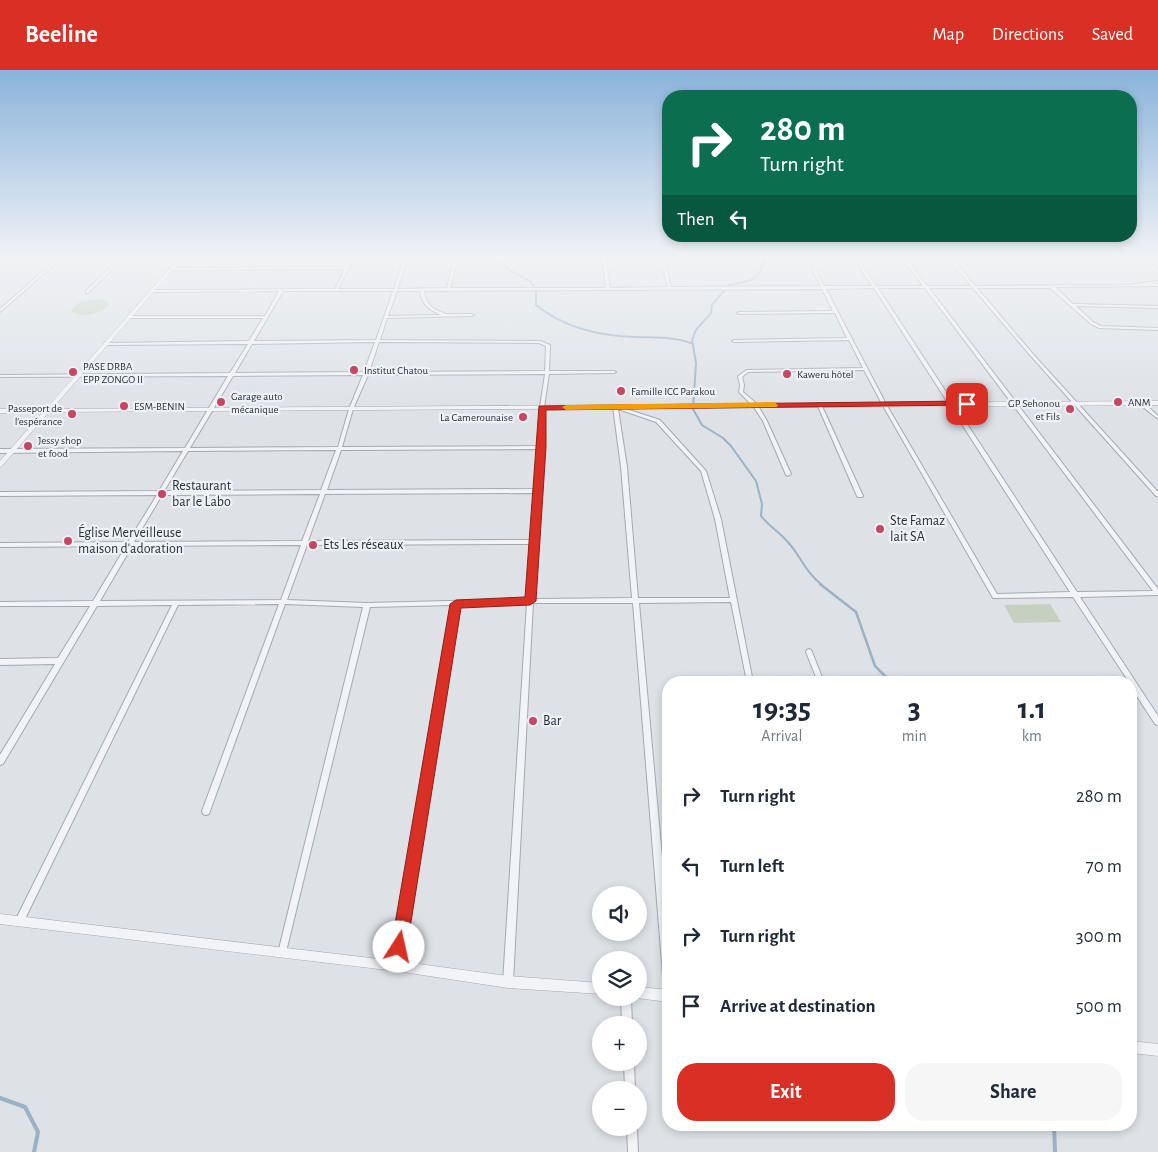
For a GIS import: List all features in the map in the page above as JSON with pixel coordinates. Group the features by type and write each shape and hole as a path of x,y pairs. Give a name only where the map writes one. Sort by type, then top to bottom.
{"street":[{"path":"0,465 137,308"},
{"path":"0,762 271,308"},
{"path":"206,811 389,308"},
{"path":"430,308 449,315"},
{"path":"834,308 884,404 995,596 1158,593"},
{"path":"889,308 1128,676"},
{"path":"942,308 1158,593"},
{"path":"994,308 1158,496"},
{"path":"1075,308 1092,324 1100,327 1158,329"},
{"path":"739,313 836,312"},
{"path":"386,317 472,315"},
{"path":"130,317 266,317"},
{"path":"734,341 850,339"},
{"path":"106,344 250,344 377,341 545,343 548,345 547,372 542,407 542,447 530,601 508,982"},
{"path":"788,474 765,421 755,405 741,392 740,377 747,371 866,369"},
{"path":"0,376 614,372"},
{"path":"0,412 820,404 1158,403"},
{"path":"820,404 860,496"},
{"path":"1141,404 1158,418"},
{"path":"615,407 658,421 703,471 718,519 749,676"},
{"path":"615,407 624,466 662,906"},
{"path":"0,451 542,447"},
{"path":"0,494 538,491"},
{"path":"0,545 535,542"},
{"path":"0,604 282,602 367,605 530,601 733,600"},
{"path":"20,920 176,603"},
{"path":"396,966 456,604"},
{"path":"282,953 367,605"},
{"path":"809,652 819,676"},
{"path":"0,662 61,661"},
{"path":"1137,690 1158,722"},
{"path":"0,919 396,966 508,982 592,989"},
{"path":"647,994 662,995"},
{"path":"1137,1048 1158,1050"},
{"path":"632,1136 633,1152"}],"green space":[{"path":"104,308 96,313 85,315 75,313 71,311 72,309"},
{"path":"1050,604 1061,622 1014,623 1004,605"}],"waterway":[{"path":"541,308 570,325 582,329 609,335 672,339 693,344"},
{"path":"693,344 692,340 696,330 711,313 712,308"},
{"path":"693,344 696,363 693,409 702,425 723,438 731,446 756,481 762,504 761,516 787,541 811,575 822,585"},
{"path":"820,584 856,612 875,666 885,676"},
{"path":"0,1098 25,1107 38,1132 34,1152"},
{"path":"1054,1131 1055,1152"}],"slow traffic":[{"path":"566,407 774,405"}],"place":[{"name":"Institut Chatou","path":"354,370"},
{"name":"PASE DRBA EPP ZONGO II","path":"73,372"},
{"name":"Kaweru hôtel","path":"787,374"},
{"name":"Famille ICC Parakou","path":"621,391"},
{"name":"Garage auto mécanique","path":"221,402"},
{"name":"ANM","path":"1118,402"},
{"name":"ESM-BENIN","path":"124,406"},
{"name":"GP Sehonou et Fils","path":"1070,409"},
{"name":"Passeport de l'espérance","path":"72,414"},
{"name":"La Camerounaise","path":"523,417"},
{"name":"Jessy shop et food","path":"28,446"},
{"name":"Restaurant bar le Labo","path":"162,494"},
{"name":"Ste Famaz lait SA","path":"880,529"},
{"name":"Église Merveilleuse maison d'adoration","path":"68,541"},
{"name":"Ets Les réseaux","path":"313,545"},
{"name":"Bar","path":"533,721"}],"route":[{"path":"399,947 456,604 530,601 542,447 542,407 967,404"}]}
